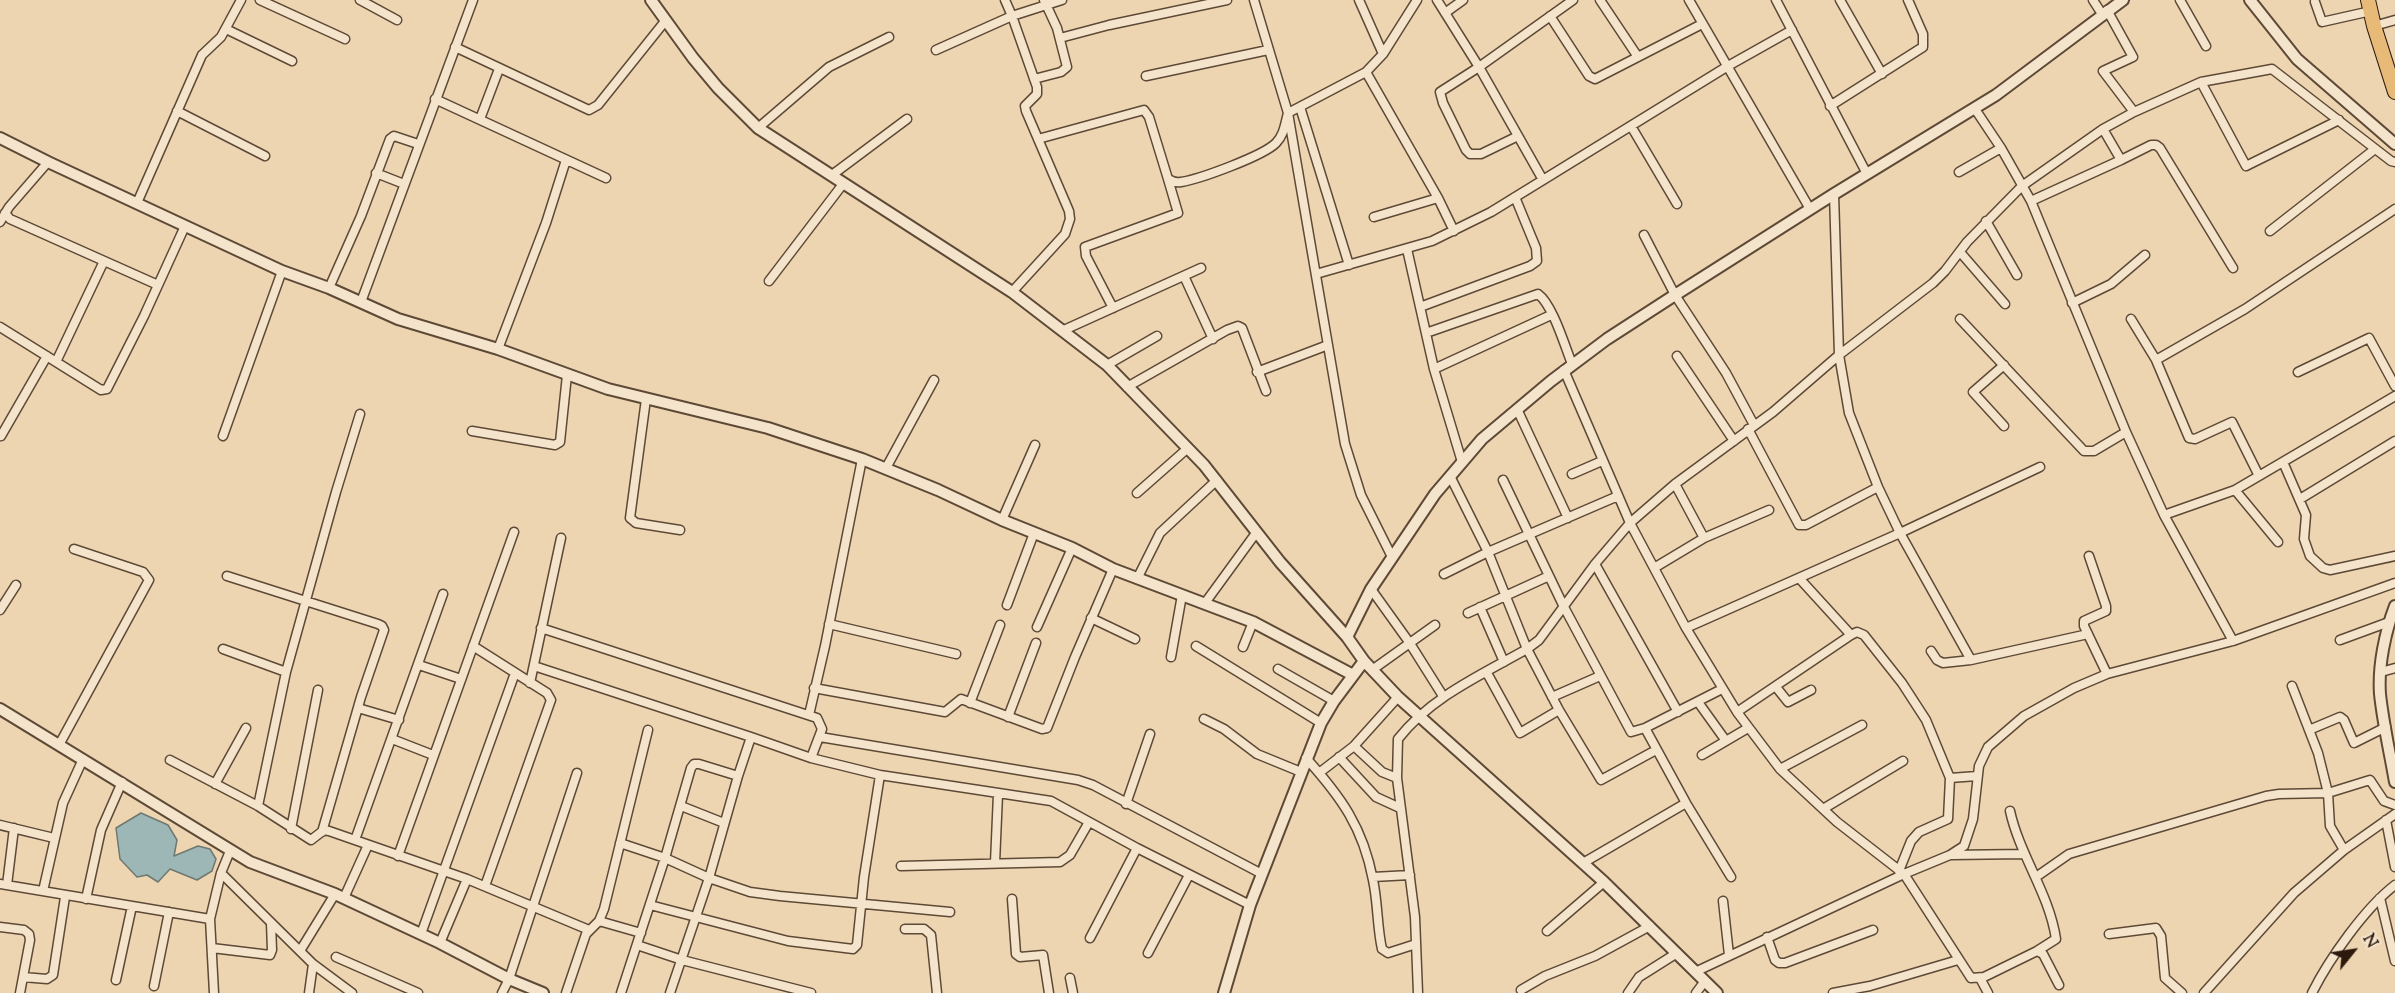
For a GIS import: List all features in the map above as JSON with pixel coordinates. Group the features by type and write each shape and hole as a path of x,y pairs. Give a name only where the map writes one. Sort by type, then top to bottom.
{"main road":[{"path":"2369,5 2395,92"}],"street":[{"path":"137,203 202,55 226,29 241,0"},
{"path":"260,0 345,39"},
{"path":"361,302 473,0"},
{"path":"651,0 718,88 759,128 1012,292 1107,365 1217,480 1280,562 1347,637 1364,661 1398,697 1604,882 1717,993"},
{"path":"1005,0 1034,79 1037,94 1025,106 1069,211 1070,219 1065,234 1012,292"},
{"path":"936,50 1045,2 1062,0"},
{"path":"1060,38 1227,0"},
{"path":"1254,0 1288,113 1344,444 1361,495 1392,558"},
{"path":"1359,0 1383,54"},
{"path":"1168,179 1173,182 1191,179 1264,152 1282,136 1288,113 1366,72 1383,54 1417,0"},
{"path":"1437,0 1479,67 1543,180"},
{"path":"1445,13 1463,0"},
{"path":"1518,136 1475,156 1466,150 1440,92 1573,0"},
{"path":"1600,0 1638,57"},
{"path":"1689,0 1810,209"},
{"path":"1776,0 1867,174"},
{"path":"1840,0 1882,74"},
{"path":"1830,106 1923,47 1923,34 1908,0"},
{"path":"2093,0 2105,12 2133,57 2103,70 2134,112"},
{"path":"1347,637 1371,589 1435,494 1482,439 1568,367 1810,209 1975,109 2123,0"},
{"path":"2180,0 2206,46"},
{"path":"2250,0 2296,58 2395,144"},
{"path":"362,1 397,20"},
{"path":"1034,79 1061,72 1067,67 1060,38 1045,2"},
{"path":"2315,2 2322,22 2369,5"},
{"path":"1550,16 1592,78 1599,78 1702,24"},
{"path":"455,47 589,110 598,105 666,20"},
{"path":"2374,26 2395,20"},
{"path":"226,29 292,61"},
{"path":"1316,274 1407,249 1454,231 1491,212 1728,66 1792,30"},
{"path":"759,128 829,67 889,37"},
{"path":"1146,76 1268,51"},
{"path":"480,119 499,69"},
{"path":"1419,993 1410,874 1397,778 1398,738 1418,716 1443,696 1487,673 1539,640 1595,564 1630,523 1675,484 1773,412 1839,355 1933,283 1986,221 2022,186 2103,129 2134,112 2201,82 2272,69 2395,162"},
{"path":"1366,72 1438,198 1454,231"},
{"path":"2201,82 2246,166 2338,120"},
{"path":"435,99 606,178"},
{"path":"1300,107 1349,265"},
{"path":"1975,109 2001,148 2031,201 2126,432 2164,515 2233,641"},
{"path":"1038,139 1144,110 1149,117 1178,213 1085,247 1086,256 1113,308"},
{"path":"177,111 265,156"},
{"path":"832,175 907,119"},
{"path":"1631,126 1677,204"},
{"path":"2103,129 2121,160"},
{"path":"329,288 361,216 376,172 392,137 418,144"},
{"path":"0,138 282,271 329,288 398,319 498,349 567,375 646,399 768,428 862,459 1072,548 1113,569 1253,622 1353,675"},
{"path":"2031,201 2151,145 2156,145 2233,268"},
{"path":"1959,172 2001,148"},
{"path":"2270,231 2375,148"},
{"path":"498,349 546,224 566,160"},
{"path":"0,222 48,162"},
{"path":"376,172 404,184"},
{"path":"769,280 843,184"},
{"path":"1834,194 1839,355 1849,413 1878,487 1900,533 1971,660"},
{"path":"1420,307 1530,266 1537,261 1536,248 1515,197"},
{"path":"1374,218 1438,198"},
{"path":"2156,360 2245,309 2395,209"},
{"path":"5,213 10,219 158,285"},
{"path":"1986,221 2017,275"},
{"path":"0,327 101,390 110,387 185,226"},
{"path":"1644,235 1675,295 1726,373 1799,525 1806,525 1878,487"},
{"path":"1407,249 1434,369 1462,462"},
{"path":"1960,252 2006,304"},
{"path":"2072,303 2111,284 2145,255"},
{"path":"57,362 104,261"},
{"path":"1064,330 1201,268"},
{"path":"223,436 282,271"},
{"path":"1184,276 1213,339"},
{"path":"1426,333 1538,294 1543,298 1602,460 1630,523 1686,628 1722,689 1748,728 1780,769 1823,809 1901,872 1971,978 1980,978 2037,951 2056,939 2054,925 2036,877 2024,854 2010,811"},
{"path":"1434,369 1551,315"},
{"path":"1960,319 2084,451 2094,451 2126,432"},
{"path":"2132,319 2156,360 2189,438 2195,439 2232,422 2258,474"},
{"path":"1128,387 1227,330 1238,326 1242,328 1266,391"},
{"path":"1107,365 1157,336"},
{"path":"2298,372 2369,338 2395,386"},
{"path":"1257,372 1328,345"},
{"path":"1,436 47,356"},
{"path":"1677,356 1734,441"},
{"path":"2004,365 1972,392 2004,426"},
{"path":"472,431 558,444 567,375"},
{"path":"886,468 934,381"},
{"path":"2164,515 2235,490 2258,474 2283,462 2395,396"},
{"path":"646,399 630,518 636,523 680,530"},
{"path":"1517,409 1568,518"},
{"path":"258,807 286,672 360,414"},
{"path":"2300,499 2395,441"},
{"path":"1002,520 1035,445"},
{"path":"1137,493 1188,448"},
{"path":"808,715 862,459"},
{"path":"1572,474 1602,460"},
{"path":"2283,462 2306,515 2304,539 2310,556 2323,568 2330,570 2395,556"},
{"path":"1686,628 1900,533 2040,466"},
{"path":"1450,476 1488,552 1527,649 1559,710 1601,780 1656,750"},
{"path":"1137,579 1160,533 1217,480"},
{"path":"1503,480 1564,607 1631,732 1646,728 1722,689"},
{"path":"1675,484 1704,538"},
{"path":"2235,490 2278,542"},
{"path":"1444,574 1530,533 1618,496"},
{"path":"1654,568 1704,538 1769,510"},
{"path":"398,856 514,532"},
{"path":"1007,605 1034,533"},
{"path":"1205,603 1256,533"},
{"path":"530,683 561,538"},
{"path":"1037,627 1072,548"},
{"path":"59,745 149,580 142,572 74,549"},
{"path":"2089,556 2106,611 2084,621 2108,674"},
{"path":"1595,564 1678,712"},
{"path":"814,688 945,712 961,699 1042,729 1049,726 1074,657 1113,569"},
{"path":"170,760 258,807 311,840 317,838 322,831 358,708 384,630 382,626 227,576"},
{"path":"1468,612 1549,576"},
{"path":"1799,578 1851,635"},
{"path":"1695,972 1901,872 1950,855 1964,846 1973,819 1979,766 1988,747 2024,716 2074,688 2108,674 2233,641 2395,583"},
{"path":"0,610 16,585"},
{"path":"1371,589 1409,642 1443,696"},
{"path":"355,840 443,594"},
{"path":"1171,657 1182,595"},
{"path":"2395,606 2389,622 2380,693 2395,782"},
{"path":"1480,608 1504,662"},
{"path":"1091,618 1135,639"},
{"path":"1243,646 1253,622"},
{"path":"2340,640 2389,622"},
{"path":"829,624 956,654"},
{"path":"1372,670 1435,625"},
{"path":"970,703 1000,626"},
{"path":"541,628 808,715 820,722 822,729 811,758"},
{"path":"1737,712 1851,635 1857,632 1864,635 1902,683 1926,720 1950,778 1948,819 1919,832 1911,841 1901,872"},
{"path":"1931,651 1937,660 1943,663 1971,660 2088,634"},
{"path":"1008,717 1036,643"},
{"path":"473,645 550,696 551,703 484,886"},
{"path":"1196,646 1321,723"},
{"path":"224,649 286,672"},
{"path":"1224,993 1250,905 1321,723 1334,701 1364,661"},
{"path":"419,665 461,679"},
{"path":"534,666 752,736 811,758 880,775 1051,801 1137,848 1250,905"},
{"path":"2381,672 2395,668"},
{"path":"1278,669 1334,701"},
{"path":"421,934 515,673"},
{"path":"1487,673 1521,733 1559,710"},
{"path":"1552,697 1600,676"},
{"path":"2292,686 2309,730 2328,793 2330,826 2344,850"},
{"path":"1776,687 1788,702 1811,690"},
{"path":"291,829 318,690"},
{"path":"1319,773 1354,746 1398,697"},
{"path":"1698,702 1726,741"},
{"path":"358,708 399,720"},
{"path":"0,709 250,862 339,896 440,943 509,980 543,993"},
{"path":"2309,730 2340,717 2344,720 2354,744 2386,727"},
{"path":"1204,719 1224,729 1257,754 1301,772"},
{"path":"1780,769 1862,725"},
{"path":"215,784 246,728"},
{"path":"1646,728 1686,803 1731,877"},
{"path":"1702,755 1748,728"},
{"path":"566,993 589,930 599,921 604,909 648,730"},
{"path":"1126,804 1150,734"},
{"path":"670,993 709,878 738,776 752,736"},
{"path":"820,737 1065,777 1093,785 1262,874"},
{"path":"392,739 433,756"},
{"path":"1354,746 1382,772 1397,778"},
{"path":"1339,757 1376,798 1400,808"},
{"path":"43,891 63,803 83,759"},
{"path":"1306,759 1349,811 1356,825 1373,877 1382,950 1388,953 1416,944"},
{"path":"1823,809 1903,761"},
{"path":"621,993 638,945 691,768 694,764 738,776"},
{"path":"502,993 509,980 578,773"},
{"path":"650,905 788,941 850,949 857,945 880,775"},
{"path":"1950,778 1977,776"},
{"path":"2036,877 2069,854 2097,844 2266,796 2328,793 2370,780 2384,801 2395,805"},
{"path":"87,899 101,830 122,782"},
{"path":"995,863 998,794"},
{"path":"1583,863 1686,803"},
{"path":"681,806 724,823"},
{"path":"2205,993 2294,893 2344,850 2395,814"},
{"path":"2386,820 2395,867"},
{"path":"900,866 1052,863 1066,859 1070,855 1089,822"},
{"path":"0,825 54,838"},
{"path":"14,828 4,885 210,920"},
{"path":"322,831 326,830 443,870 533,905 589,930"},
{"path":"620,843 665,858 709,878 759,893 950,912"},
{"path":"300,951 339,896 368,845"},
{"path":"1090,938 1137,848"},
{"path":"214,993 210,920 220,873 230,851"},
{"path":"1950,855 2024,854"},
{"path":"220,873 313,964 352,993"},
{"path":"1373,877 1410,874"},
{"path":"1148,953 1189,875"},
{"path":"440,943 467,879"},
{"path":"1548,931 1604,882"},
{"path":"2312,993 2331,960 2380,898 2395,885"},
{"path":"22,977 47,979 53,975 65,897"},
{"path":"2380,898 2395,961"},
{"path":"1012,899 1016,954 1020,957 1043,955 1049,993"},
{"path":"1724,901 1729,955"},
{"path":"116,980 132,906"},
{"path":"154,986 170,912"},
{"path":"599,921 641,933"},
{"path":"212,948 270,955 272,950 271,923"},
{"path":"1521,990 1545,976 1595,956 1650,926"},
{"path":"0,927 24,930 29,934 21,993"},
{"path":"2109,934 2157,928 2160,931 2165,978 2182,993"},
{"path":"905,929 924,929 931,934 937,993"},
{"path":"1767,937 1775,960 1785,963 1874,930"},
{"path":"638,945 682,960 811,993"},
{"path":"2037,951 2043,954 2059,985"},
{"path":"1628,993 1638,977 1677,953"},
{"path":"336,957 418,993"},
{"path":"1833,993 1870,986 1958,960"},
{"path":"309,993 313,964"},
{"path":"1070,978 1073,993"},
{"path":"1980,978 1988,993"},
{"path":"1696,993 1705,981"}],"water":[{"path":"141,813 168,825 177,840 174,856 198,846 210,849 216,859 212,871 197,880 170,869 158,882 147,875 137,877 120,859 116,828"}]}
